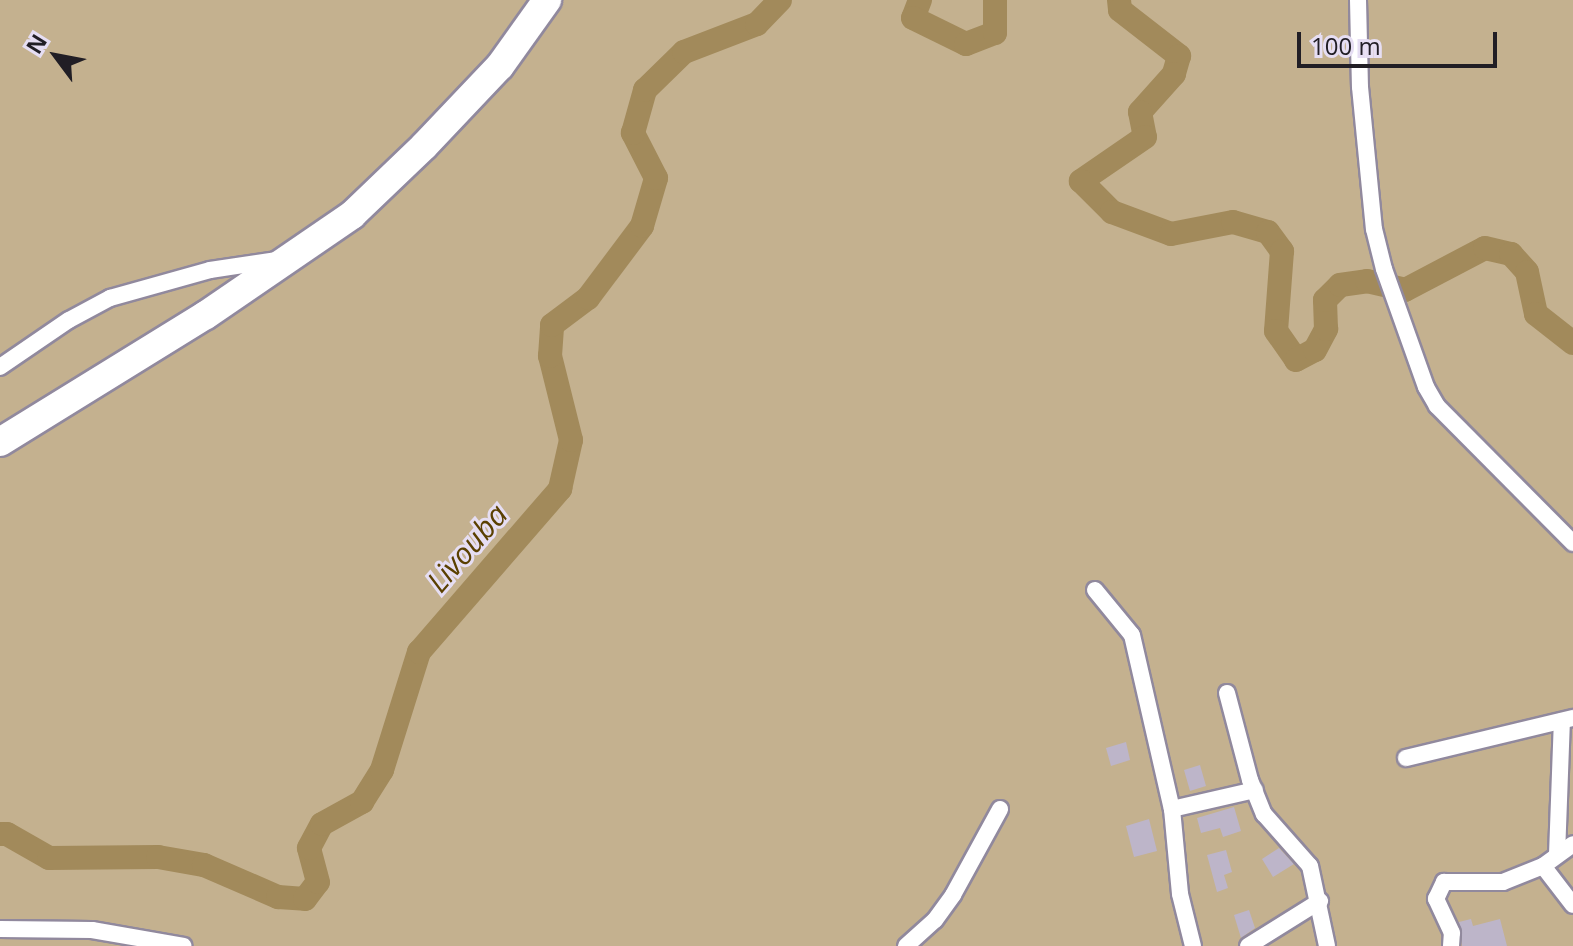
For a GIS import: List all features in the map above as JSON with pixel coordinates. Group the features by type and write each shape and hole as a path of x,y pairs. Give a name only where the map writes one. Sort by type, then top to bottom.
{"highway":[{"path":"0,442 291,259 352,215 424,146 500,66 545,1"}],"street":[{"path":"1358,0 1365,147 1374,229 1384,269 1426,387 1437,406 1573,543"},
{"path":"0,367 69,320 110,298 210,270 291,259"},
{"path":"1095,590 1132,635 1172,809 1180,894 1193,946"},
{"path":"1227,693 1255,790 1271,823 1291,841 1310,866 1320,901 1327,946"},
{"path":"1406,758 1567,719 1557,855"},
{"path":"1172,809 1255,790"},
{"path":"906,946 935,920 953,895 1000,809"},
{"path":"1451,946 1452,933 1436,899 1444,882 1503,882 1543,866 1573,844"},
{"path":"1543,866 1573,905"},
{"path":"1248,946 1320,901"},
{"path":"0,929 50,927 124,933 184,946"}],"shaded area":[{"path":"0,0 1573,0 1573,946 0,946"}],"building":[{"path":"1126,742 1130,760 1111,766 1106,748"},
{"path":"1200,765 1206,786 1190,791 1184,770"},
{"path":"1234,807 1241,831 1223,837 1220,828 1201,833 1197,818"},
{"path":"1149,819 1157,851 1134,857 1126,826"},
{"path":"1279,848 1294,864 1273,877 1262,859"},
{"path":"1226,850 1232,872 1224,875 1228,888 1217,892 1207,855"},
{"path":"1249,910 1255,928 1241,938 1234,915"},
{"path":"1471,919 1473,926 1500,919 1507,946 1462,946 1459,922"}],"waterway":[{"name":"Livouba","path":"0,834 7,834 49,858 158,857 204,865 278,897 305,899 318,882 309,848 322,824 362,802 382,770 419,652 560,489 571,440 550,356 552,325 588,298 642,226 656,178 633,133 645,90 684,52 757,24 780,0"},
{"name":"Livouba","path":"920,0 913,18 966,44 995,33 995,0"},
{"name":"Livouba","path":"1119,0 1120,10 1179,56 1174,74 1140,112 1145,137 1081,181 1112,212 1171,234 1233,222 1268,232 1282,251 1276,331 1296,360 1315,350 1326,329 1325,300 1340,285 1367,281 1405,290 1485,248 1511,254 1527,272 1536,314 1573,343"}]}
